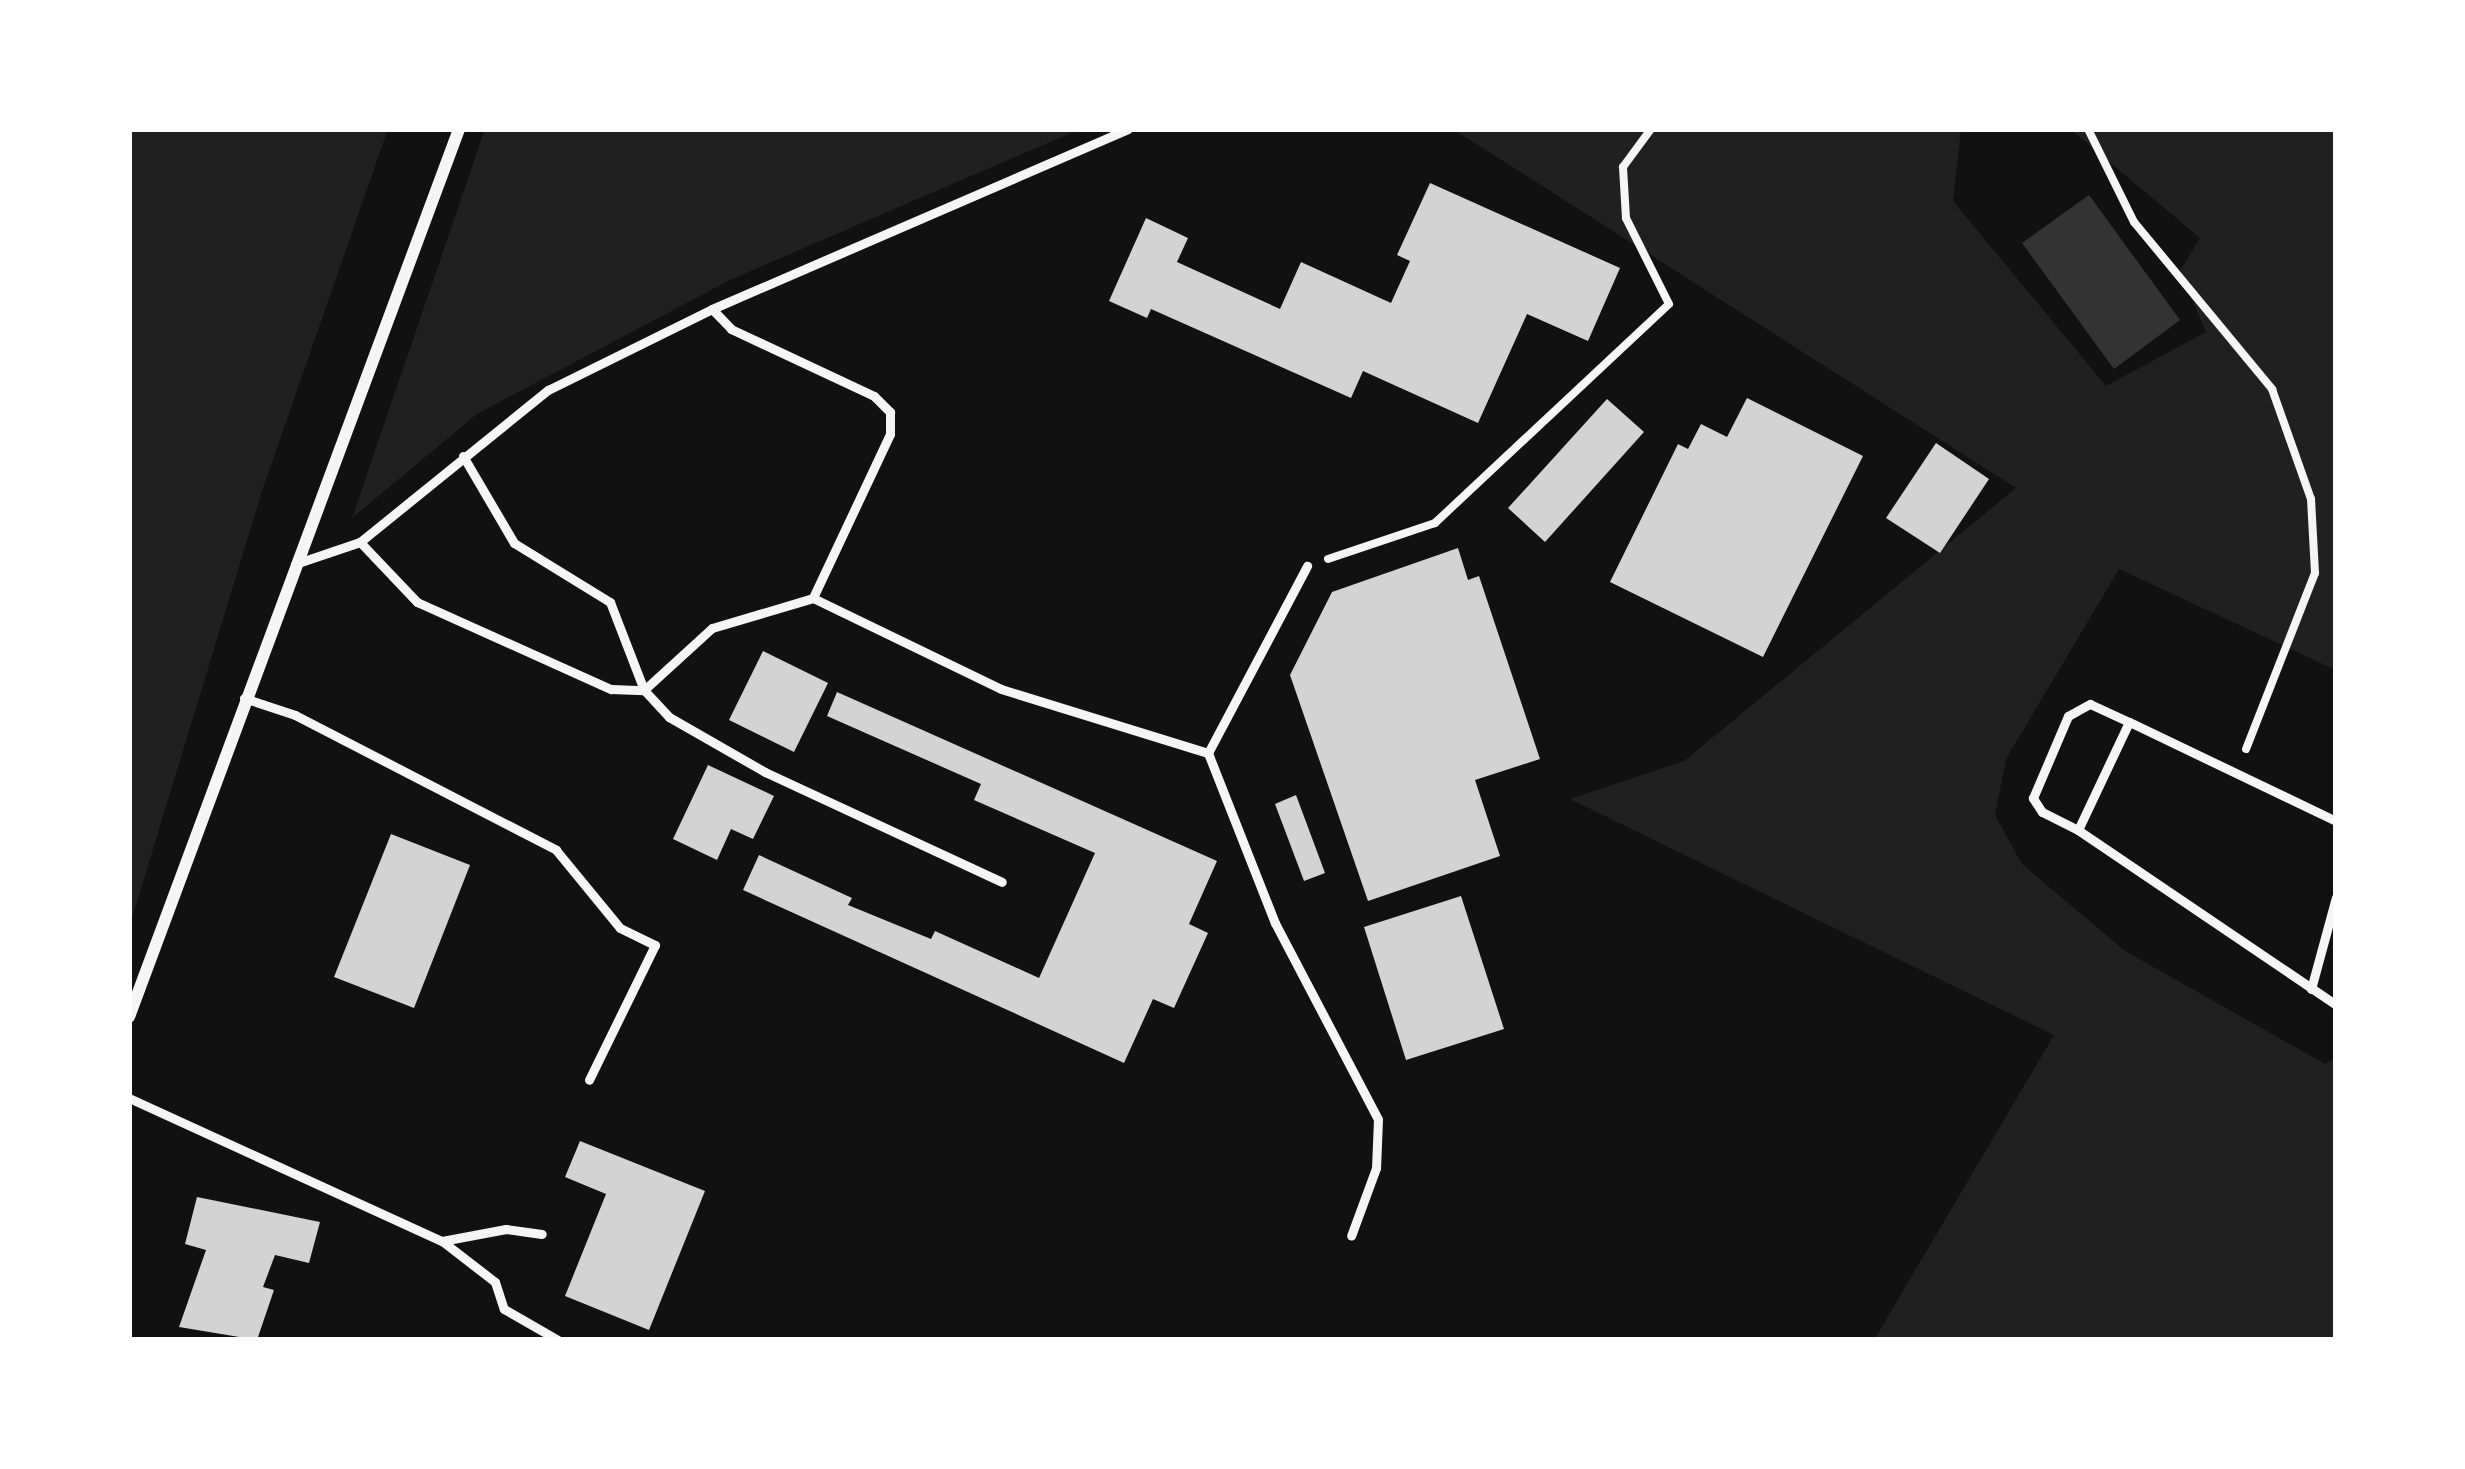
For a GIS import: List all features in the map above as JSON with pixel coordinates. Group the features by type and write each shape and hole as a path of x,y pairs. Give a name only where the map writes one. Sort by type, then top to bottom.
{"street":[{"path":"129,1017 459,129"}],"lane":[{"path":"295,564 360,542 548,390 712,309 1128,129"},
{"path":"712,309 731,329 874,396 890,412 890,434 813,598"},
{"path":"463,456 514,543 610,602 644,690 669,716 765,772 1002,882"},
{"path":"360,542 417,602 611,689 644,690 712,628 813,598 1001,689 1208,752"},
{"path":"1307,566 1208,752 1275,923 1378,1119 1376,1168 1351,1235"},
{"path":"244,698 295,715 556,850 620,928 655,945 589,1080"},
{"path":"2336,821 2090,704 2068,716 2033,798 2042,812 2078,830 2336,1005"},
{"path":"2078,830 2129,722"},
{"path":"2312,989 2336,897"},
{"path":"129,1098 442,1241 495,1282 504,1309 558,1340"},
{"path":"442,1241 506,1229 542,1234"}],"path":[{"path":"1307,566 1435,523 1670,304 1626,218 1623,167 1651,129"},
{"path":"2088,129 2134,222 2272,389 2311,499 2314,572 2237,772"}],"shaded area":[{"path":"129,129 388,129 262,491 129,928"},
{"path":"485,129 1080,129 732,279 477,414 352,518"},
{"path":"1453,129 1961,129 1953,201 2106,386 2206,332 2180,271 2200,238 2070,129 2336,129 2336,670 2119,569 2006,759 1995,815 2022,864 2125,951 2325,1064 2336,1057 2336,1340 1874,1340 2054,1035 1570,799 1684,761 2016,488"},
{"path":"2089,195 2180,320 2114,369 2022,243"}],"building":[{"path":"1430,183 1620,268 1588,341 1527,314 1478,423 1363,371 1351,398 1151,309 1147,318 1109,301 1146,218 1188,238 1177,262 1280,309 1301,262 1391,303 1410,261 1397,255"},
{"path":"1747,398 1863,456 1763,657 1610,582 1678,444 1688,449 1701,424 1727,437"},
{"path":"1607,399 1644,432 1545,542 1508,508"},
{"path":"1936,443 1989,479 1940,553 1886,518"},
{"path":"1458,548 1468,580 1479,576 1540,759 1475,780 1500,856 1368,901 1290,675 1332,592"},
{"path":"763,651 828,683 794,752 729,720"},
{"path":"837,692 1217,861 1189,924 1208,933 1174,1008 1153,999 1124,1063 743,890 759,855 852,898 848,905 931,939 935,931 1039,978 1095,853 974,800 981,784 827,716"},
{"path":"708,765 774,796 753,839 731,829 717,860 673,839"},
{"path":"1296,795 1325,873 1304,881 1275,804"},
{"path":"391,834 470,865 414,1008 334,977"},
{"path":"1461,896 1504,1029 1406,1060 1364,927"},
{"path":"580,1141 705,1191 649,1330 565,1296 606,1194 565,1177"},
{"path":"197,1197 320,1222 309,1263 275,1255 263,1287 274,1290 257,1340 179,1327 206,1250 185,1244"}]}
